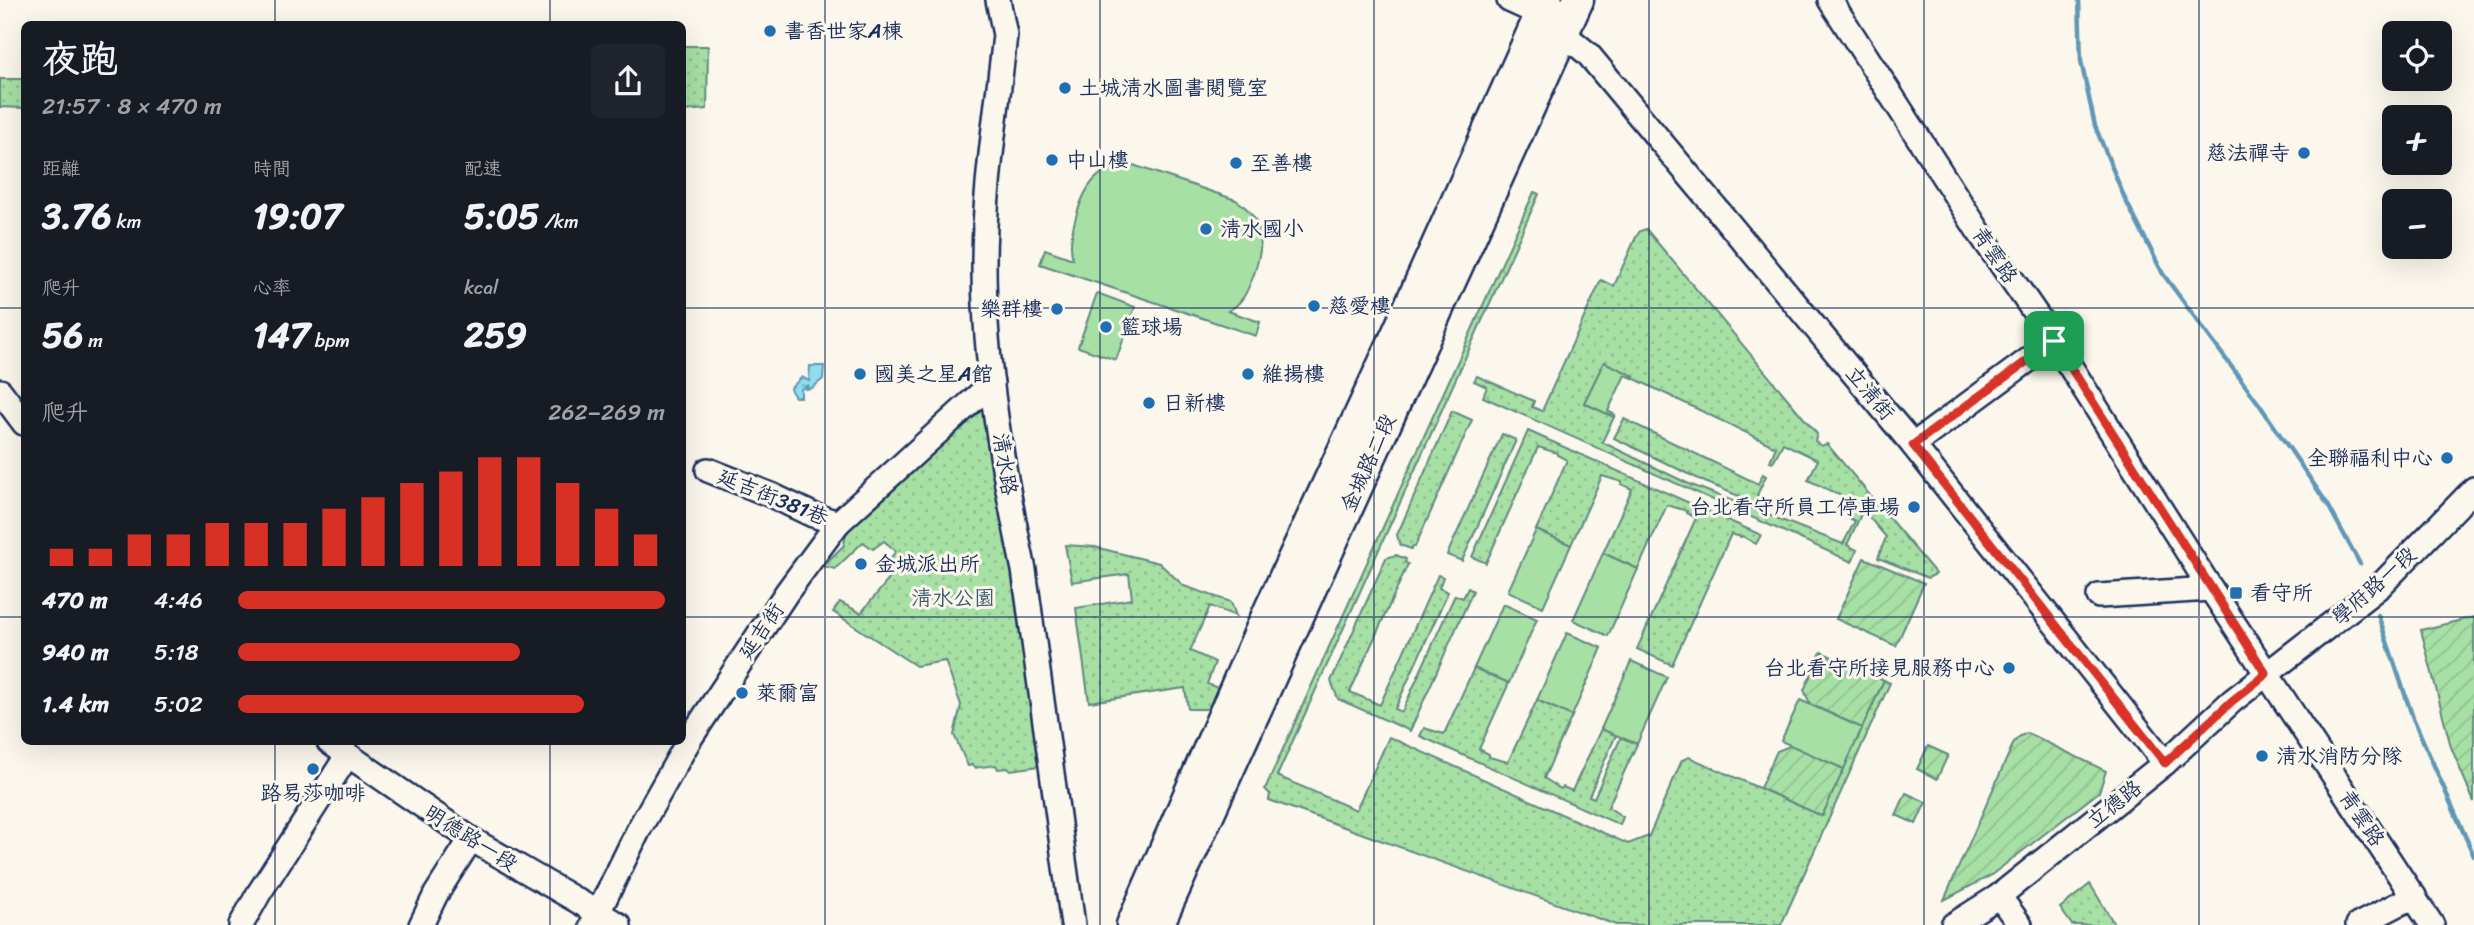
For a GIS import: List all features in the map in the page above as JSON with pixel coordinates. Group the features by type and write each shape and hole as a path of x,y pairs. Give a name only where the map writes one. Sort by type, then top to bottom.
{"main road":[{"name":"金城路二段","path":"1132,925 1270,609 1550,15 1578,0"},
{"name":"金城路二段","path":"1158,925 1550,15"}],"street":[{"name":"清水路","path":"998,0 1005,35 984,261 985,330 1024,570 1073,925"},
{"name":"立清街","path":"1509,0 1550,15 1597,64 1913,445 2165,763"},
{"name":"青雲路","path":"1830,0 1979,232 2054,341 2266,674 2432,925"},
{"path":"1913,445 2054,341"},
{"name":"延吉街","path":"686,744 838,523 992,383"},
{"path":"0,391 21,419"},
{"name":"延吉街381巷","path":"708,470 838,523"},
{"name":"學府路一段","path":"2266,674 2380,586 2474,489"},
{"path":"2099,596 2211,589"},
{"name":"立德路","path":"1953,925 1998,895 2165,763 2232,701 2266,674"},
{"name":"延吉街","path":"594,920 639,829 685,745"},
{"path":"241,925 338,749"},
{"name":"明德路一段","path":"338,749 594,920 618,925"},
{"path":"421,925 436,894 471,839"},
{"path":"1998,895 2020,925"},
{"path":"2358,925 2414,896"}],"green space":[{"path":"686,46 708,46 707,109 686,111"},
{"path":"0,79 21,79 21,108 0,107"},
{"path":"1130,164 1236,200 1253,217 1258,225 1261,245 1257,266 1244,297 1228,311 1260,322 1256,336 1040,264 1045,249 1073,259 1073,230 1079,207 1089,187 1106,171"},
{"path":"1534,192 1539,194 1277,776 1356,810 1389,737 1628,844 1649,836 1682,760 1689,757 1822,816 1884,680 1890,683 1781,925 1616,925 1269,800 1270,794 1265,789"},
{"path":"1646,229 1817,434 1815,441 1821,446 1827,444 1936,574 1928,578 1878,558 1886,537 1863,510 1847,545 1857,550 1852,562 1483,397 1487,387 1474,381 1477,376 1534,401 1532,407 1542,411 1601,280 1614,286 1640,231","holes":["1604,362 1634,376 1633,378 1776,447 1770,461 1773,462 1783,443 1818,460 1808,480 1854,502 1847,517 1855,521 1843,544 1689,484 1602,442 1614,417 1584,403"]},
{"name":"籃球場","path":"1097,293 1135,307 1116,360 1078,347"},
{"path":"1604,362 1634,376 1625,375 1608,411 1615,415 1614,417 1584,403"},
{"name":"清水公園","path":"984,404 1041,766 1010,770 998,769 996,765 974,768 972,765 968,766 954,735 961,705 945,661 916,666 833,612 840,602 861,613 895,572 887,563 896,551 884,541 873,549 863,542 835,569 823,566 844,545 847,526"},
{"path":"1452,411 1472,420 1415,547 1411,549 1400,545 1397,535"},
{"path":"1624,419 1758,484 1763,474 1766,476 1757,495 1767,500 1759,506 1738,498 1739,496 1614,438"},
{"path":"1528,431 1761,535 1756,544 1742,536 1731,534 1672,665 1637,649 1696,518 1686,513 1687,511 1667,505 1638,569 1603,553 1632,489 1621,484 1622,482 1602,476 1571,545 1536,530 1567,460 1557,453 1538,447 1486,563 1472,557"},
{"path":"1502,434 1516,440 1462,561 1447,555"},
{"path":"1536,530 1571,545 1543,607 1508,591"},
{"path":"1065,545 1095,547 1159,563 1184,586 1231,602 1236,616 1210,606 1190,651 1215,662 1207,684 1224,690 1214,709 1188,709 1185,688 1089,702 1076,608 1132,599 1129,574 1072,582"},
{"path":"1603,553 1638,569 1608,636 1573,620"},
{"path":"1396,555 1406,559 1408,564 1350,692 1380,705 1438,575 1443,577 1439,588 1448,592 1395,709 1402,712 1455,595 1463,598 1468,588 1473,591 1410,731 1338,699 1331,681 1386,558"},
{"path":"1864,558 1924,583 1896,646 1836,619"},
{"path":"1503,604 1537,619 1509,683 1474,668"},
{"path":"2474,617 2474,802 2451,747 2421,630"},
{"path":"1567,633 1602,648 1572,716 1537,700"},
{"path":"1821,652 1884,680 1862,728 1810,704 1804,690"},
{"path":"1631,661 1667,677 1637,744 1601,729"},
{"path":"1474,668 1509,683 1479,749 1489,754 1489,757 1508,762 1537,700 1572,716 1544,778 1561,789 1563,787 1572,791 1601,729 1616,735 1589,796 1594,798 1621,737 1637,744 1608,807 1623,817 1620,825 1420,736 1424,728 1444,734"},
{"path":"1800,700 1862,728 1844,769 1781,741"},
{"path":"2027,733 2106,771 2099,792 1990,876 1944,900 2014,742"},
{"path":"1792,745 1844,769 1822,816 1760,788 1777,751"},
{"path":"1928,746 1948,755 1937,779 1917,769"},
{"path":"1906,793 1926,802 1916,824 1896,815"},
{"path":"2090,884 2115,925 2072,925 2060,908"}],"water":[{"path":"810,366 824,366 823,379 812,388 806,389 809,385 801,389 801,397 795,397 790,389 802,377 809,381"}],"waterway":[{"path":"2079,0 2081,61 2095,126 2125,199 2163,274 2259,404 2328,505 2360,564"},
{"path":"2378,615 2413,718 2474,856"}],"place":[{"name":"書香世家A棟","path":"770,31"},
{"name":"土城清水圖書閱覽室","path":"1065,88"},
{"name":"慈法禪寺","path":"2304,153"},
{"name":"中山樓","path":"1052,160"},
{"name":"至善樓","path":"1236,163"},
{"name":"清水國小","path":"1206,229"},
{"name":"慈愛樓","path":"1314,306"},
{"name":"樂群樓","path":"1057,309"},
{"name":"籃球場","path":"1106,327"},
{"name":"國美之星A館","path":"860,374"},
{"name":"維揚樓","path":"1248,374"},
{"name":"日新樓","path":"1149,403"},
{"name":"全聯福利中心","path":"2447,458"},
{"name":"台北看守所員工停車場","path":"1914,507"},
{"name":"金城派出所","path":"861,564"},
{"name":"看守所","path":"2236,593"},
{"name":"台北看守所接見服務中心","path":"2009,668"},
{"name":"萊爾富","path":"742,693"},
{"name":"清水消防分隊","path":"2262,756"},
{"name":"路易莎咖啡","path":"313,769"}],"route":[{"path":"2054,341 2266,674 2232,701 2165,763 1913,445 2054,341"}]}
